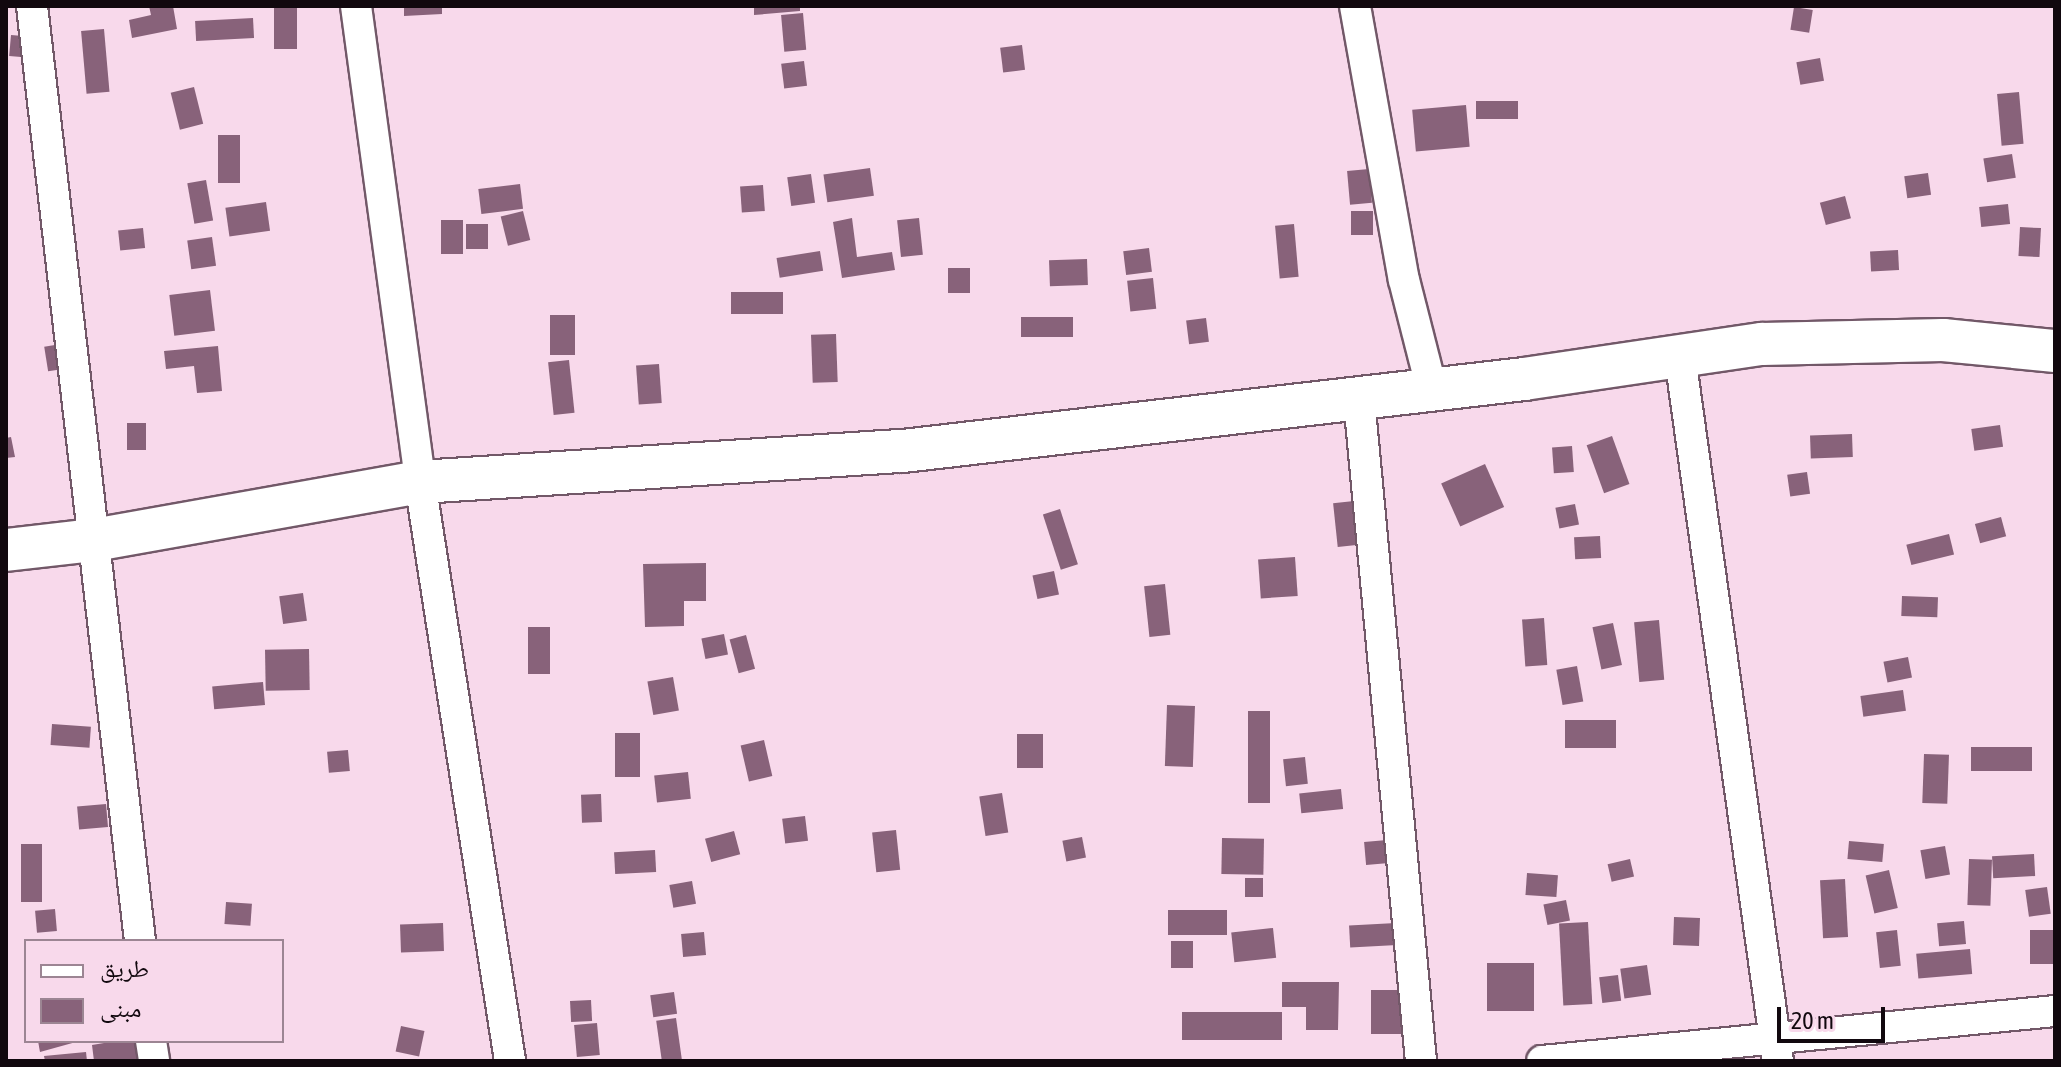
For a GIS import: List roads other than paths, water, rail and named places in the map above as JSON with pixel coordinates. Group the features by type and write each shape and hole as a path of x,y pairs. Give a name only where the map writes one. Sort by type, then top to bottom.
{"street":[{"path":"32,6 140,939"},
{"path":"356,6 420,482 510,1061"},
{"path":"1355,6 1404,280 1432,390"},
{"path":"6,550 94,540 420,482 903,451 1432,390 1762,344 1943,340 2055,351"},
{"path":"1680,357 1776,1050"},
{"path":"1359,399 1421,1061"},
{"path":"1542,1061 1776,1050 2055,1011"}]}
